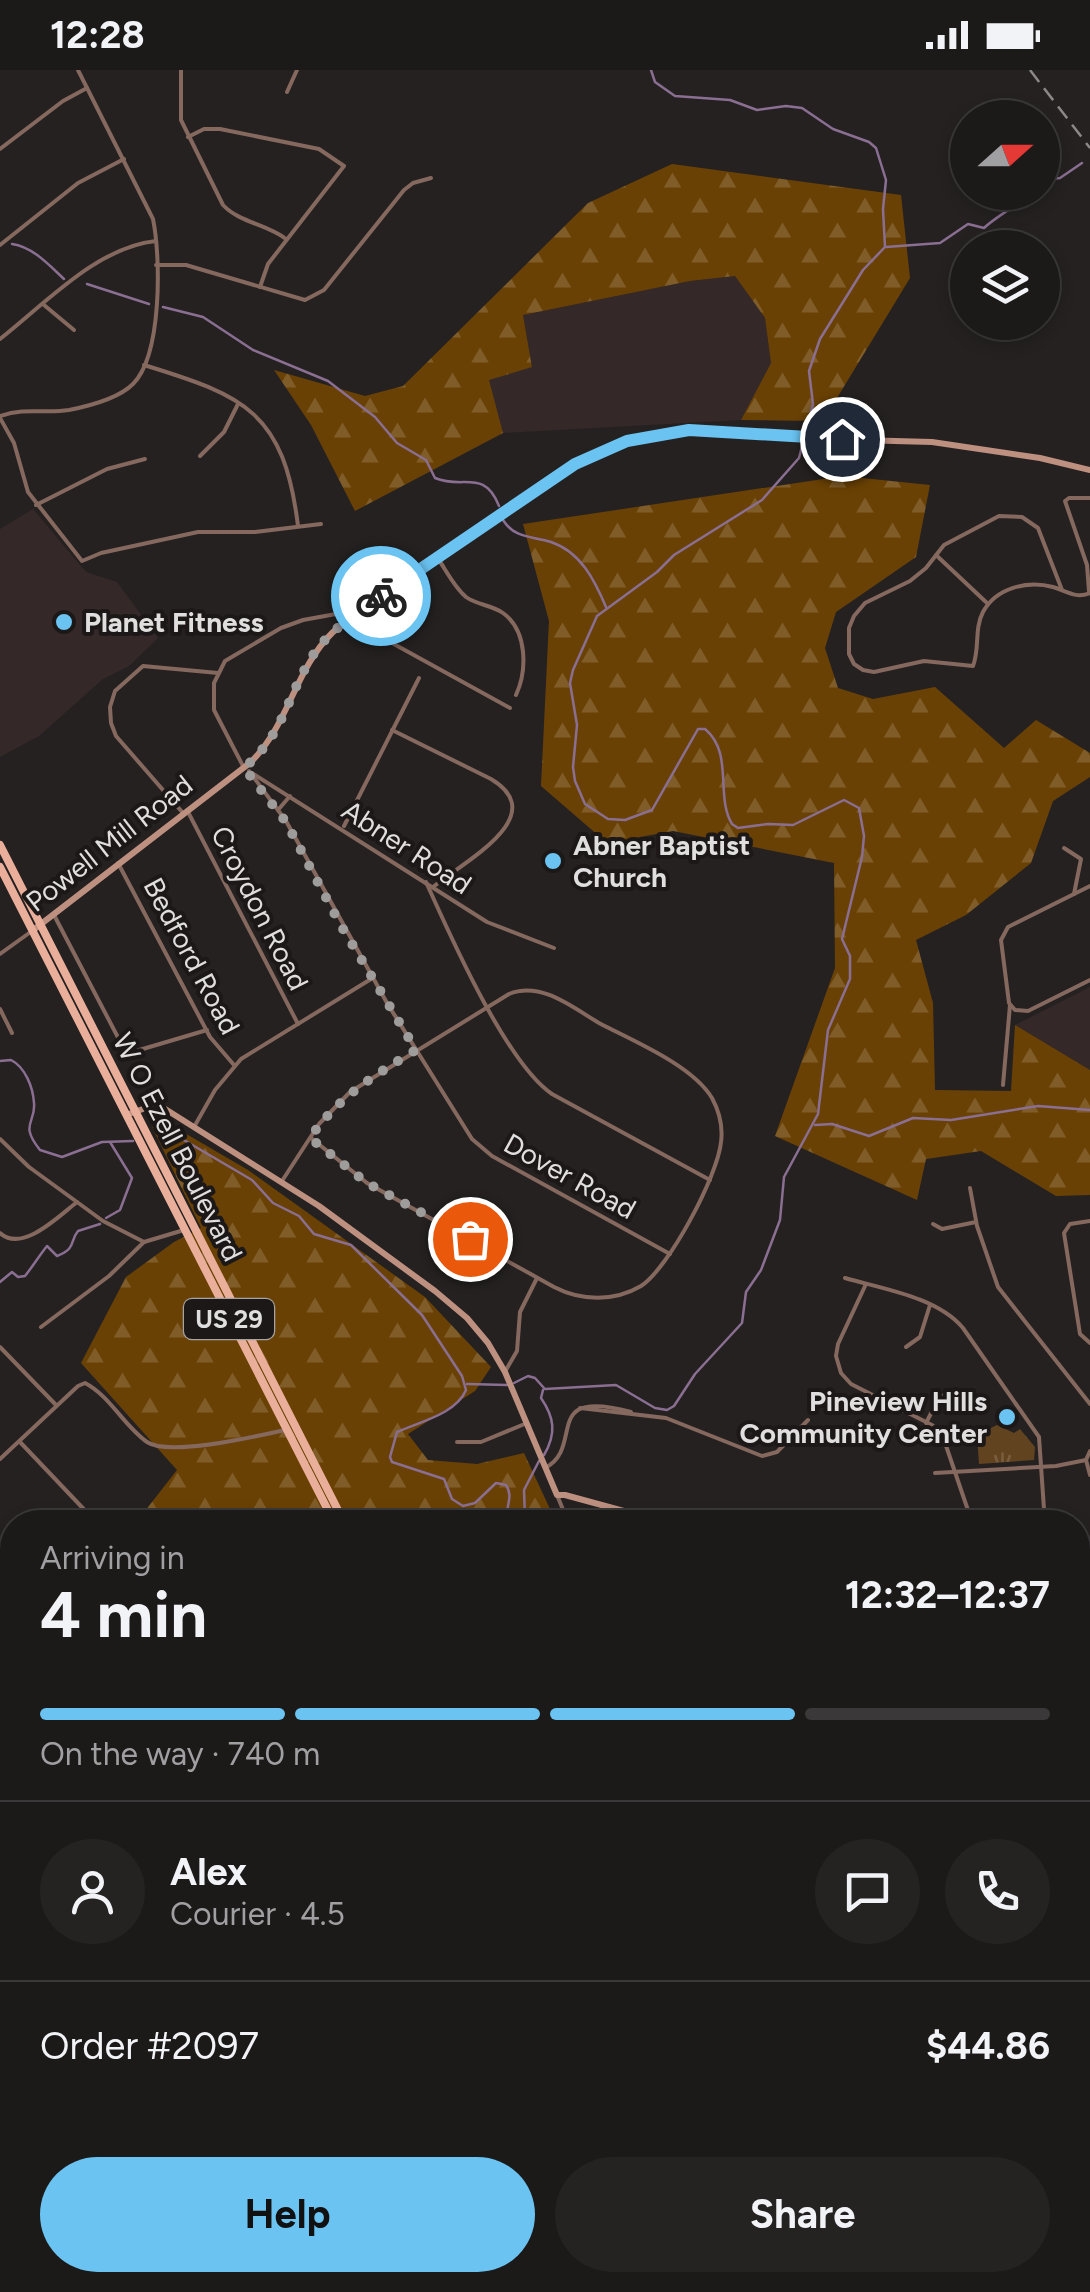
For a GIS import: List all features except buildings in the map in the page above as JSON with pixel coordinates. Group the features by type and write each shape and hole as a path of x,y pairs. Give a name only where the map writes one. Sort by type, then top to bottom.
{"main road":[{"name":"W O Ezell Boulevard","path":"0,845 126,1115 188,1228 330,1510"},
{"name":"W O Ezell Boulevard","path":"0,867 136,1111 188,1228"},
{"name":"W O Ezell Boulevard","path":"327,1501 334,1510"}],"street":[{"path":"78,70 149,208 156,241 156,316 144,366 136,382 115,396 68,410 26,409 0,417 14,443 23,482 78,559 84,561 101,553 198,532 255,532 321,524"},
{"path":"181,70 178,107 188,137 223,205 232,214 272,229 286,240"},
{"path":"287,92 297,70"},
{"path":"0,150 63,101 87,88"},
{"path":"188,137 220,128 329,152 344,166 268,264 260,287"},
{"path":"0,244 78,183 124,159"},
{"path":"156,265 186,266 306,300 324,290 404,190 430,178"},
{"path":"0,340 113,251 156,241"},
{"path":"44,305 74,330"},
{"path":"144,366 203,383 255,413 268,430 293,487 298,527"},
{"path":"200,456 224,432 239,402"},
{"name":"Powell Mill Road","path":"36,929 246,769 291,705 312,657 324,640 348,620 575,464 627,441 689,430 945,443 1090,470"},
{"path":"36,504 107,469 145,459"},
{"path":"1062,590 1036,526 1022,517 1006,515 991,519 947,543 910,581 870,600 857,612 847,635 849,654 854,664 868,672 924,661 973,666 980,619 988,604 1001,593 1021,586 1042,585 1079,596 1090,593 1087,564 1065,502 1069,498 1090,498"},
{"path":"936,555 988,604"},
{"path":"437,558 464,596 501,611 512,622 524,662 516,695"},
{"path":"366,608 381,634 392,644 510,708"},
{"path":"218,673 225,660 236,652 281,628 336,614 348,620"},
{"name":"Croydon Road","path":"218,673 143,666 115,691 110,707 116,736 185,812 298,1024"},
{"name":"Dover Road","path":"218,673 212,699 214,710 246,769 278,810 372,978 462,1126 487,1153 670,1254"},
{"path":"343,828 419,678"},
{"path":"392,730 492,779 513,798 513,815 504,831 433,887"},
{"name":"Abner Road","path":"246,769 487,922 554,948"},
{"path":"278,810 290,796"},
{"path":"1064,848 1082,860 1074,894"},
{"name":"Bedford Road","path":"118,863 207,1030 234,1065"},
{"path":"426,882 488,1006 529,1074 544,1088 710,1180"},
{"path":"1003,1085 1010,1005 1002,935 1008,927 1090,886"},
{"path":"54,914 123,1047 136,1050 207,1030"},
{"path":"0,954 36,929"},
{"path":"194,1127 234,1065 372,978"},
{"path":"1010,1005 1018,1011 1028,1011 1090,980"},
{"path":"282,1181 310,1138 328,1112 350,1092 516,991 543,992 689,1073 708,1093 721,1122 720,1153 710,1180 670,1254 648,1281 608,1298 576,1296 537,1278 367,1183 310,1138"},
{"path":"0,1009 12,1032"},
{"path":"126,1115 160,1106 282,1181 455,1307 481,1334 509,1380 563,1510"},
{"path":"0,1139 29,1167 77,1202 120,1232 144,1242"},
{"path":"970,1188 976,1222 998,1287 1090,1404"},
{"path":"0,1233 19,1240 77,1202"},
{"path":"1090,1221 1070,1224 1064,1233 1080,1334 1090,1343"},
{"path":"933,1224 942,1229 976,1222"},
{"path":"41,1327 109,1276 144,1242 188,1228"},
{"path":"509,1380 517,1351 520,1312 537,1278"},
{"path":"845,1278 930,1305 957,1321 1039,1436 1042,1510"},
{"path":"866,1284 838,1344 840,1373 852,1384 942,1434 968,1510"},
{"path":"906,1347 920,1338 930,1305"},
{"path":"0,1348 56,1406"},
{"path":"0,1458 80,1384 88,1384 144,1440 160,1446 217,1444 290,1428"},
{"path":"926,1423 944,1396"},
{"path":"545,1467 556,1460 569,1418 580,1408 674,1421 762,1456 778,1452 808,1420"},
{"path":"457,1442 481,1442 527,1423"},
{"path":"20,1442 85,1510"},
{"path":"1090,1451 1086,1460 1090,1476"},
{"path":"936,1472 1086,1460"},
{"path":"557,1495 622,1510"}],"shaded area":[{"path":"735,276 765,318 771,363 741,420 503,433 488,379 532,366 523,315 690,281"},
{"path":"33,509 86,572 117,582 158,638 129,666 103,679 39,736 0,757 0,529"},
{"path":"1090,987 1090,1070 1015,1025"}],"green space":[{"path":"672,164 901,195 910,278 823,421 741,420 771,363 765,318 735,276 690,281 523,315 532,367 489,380 503,433 355,511 311,425 274,370 365,396 403,386 588,203"},
{"path":"843,476 930,485 916,557 836,612 825,648 838,688 873,699 935,687 1004,748 1036,720 1090,753 1090,777 1053,801 1031,863 966,915 916,940 933,1003 935,1090 1011,1091 1015,1025 1090,1070 1090,1195 1056,1196 981,1151 926,1159 917,1200 775,1136 835,968 834,863 673,831 607,843 541,786 549,621 523,524"},
{"path":"164,1121 248,1170 425,1297 491,1367 475,1391 408,1434 428,1460 477,1464 524,1453 550,1510 146,1510 177,1470 81,1363 126,1277 174,1242 201,1228 152,1127"},
{"path":"997,1425 1014,1433 1020,1429 1035,1447 1034,1460 979,1464 977,1435"}],"waterway":[{"path":"545,1389 616,1385 655,1408 667,1410 742,1323 746,1292 761,1270 780,1220 784,1177 818,1114 828,1030 850,979 850,956 842,939 864,836 859,808 844,800 793,825 738,828 732,824 727,813 719,750 705,729 698,729 652,810 625,820 608,819 585,804 575,781 577,725 570,683 597,616 674,555 762,500 799,458 813,404 809,371 820,339 863,270 885,247 886,180 876,148 869,142 833,129 802,108 757,110 730,100 675,96 655,82 651,70"},
{"path":"1060,178 1082,163"},
{"path":"886,247 940,243 968,224 984,228 1007,210"},
{"path":"12,244 34,253 64,279"},
{"path":"87,284 149,304"},
{"path":"163,307 203,317 253,350 328,381 375,417 397,443 426,460 435,478 487,487 499,506"},
{"path":"503,520 518,534 551,542 571,553 592,578 606,607"},
{"path":"0,1061 11,1060 27,1078 34,1103 29,1129 40,1150 62,1157 102,1142 133,1141"},
{"path":"815,1125 832,1124 869,1136 913,1118 951,1120 1038,1106 1090,1110"},
{"path":"160,1135 177,1136 252,1180 273,1203 299,1216 314,1234 351,1245 422,1315 462,1376 466,1390 446,1411 397,1432 392,1462 444,1479 452,1499 463,1506 475,1503 496,1483 506,1485 507,1510"},
{"path":"106,1218 120,1210 132,1178 110,1142"},
{"path":"0,1282 12,1272 18,1277 25,1276 47,1246 57,1256 70,1247 78,1231 100,1224"},
{"path":"514,1383 528,1376 544,1388"},
{"path":"467,1384 507,1385"},
{"path":"543,1390 541,1398 552,1425 544,1455"},
{"path":"525,1510 524,1490 539,1461"}],"railway":[{"path":"1030,70 1090,148"}],"way so far":[{"path":"381,596 318,648 271,738 244,768 286,822 340,924 416,1050 350,1092 328,1112 310,1138 367,1183 470,1239"}],"place":[{"name":"Planet Fitness","path":"64,622"},
{"name":"Abner Baptist Church","path":"553,861"},
{"name":"Pineview Hills Community Center","path":"1007,1417"}],"route":[{"path":"381,596 575,464 627,441 689,430 842,439"}]}
